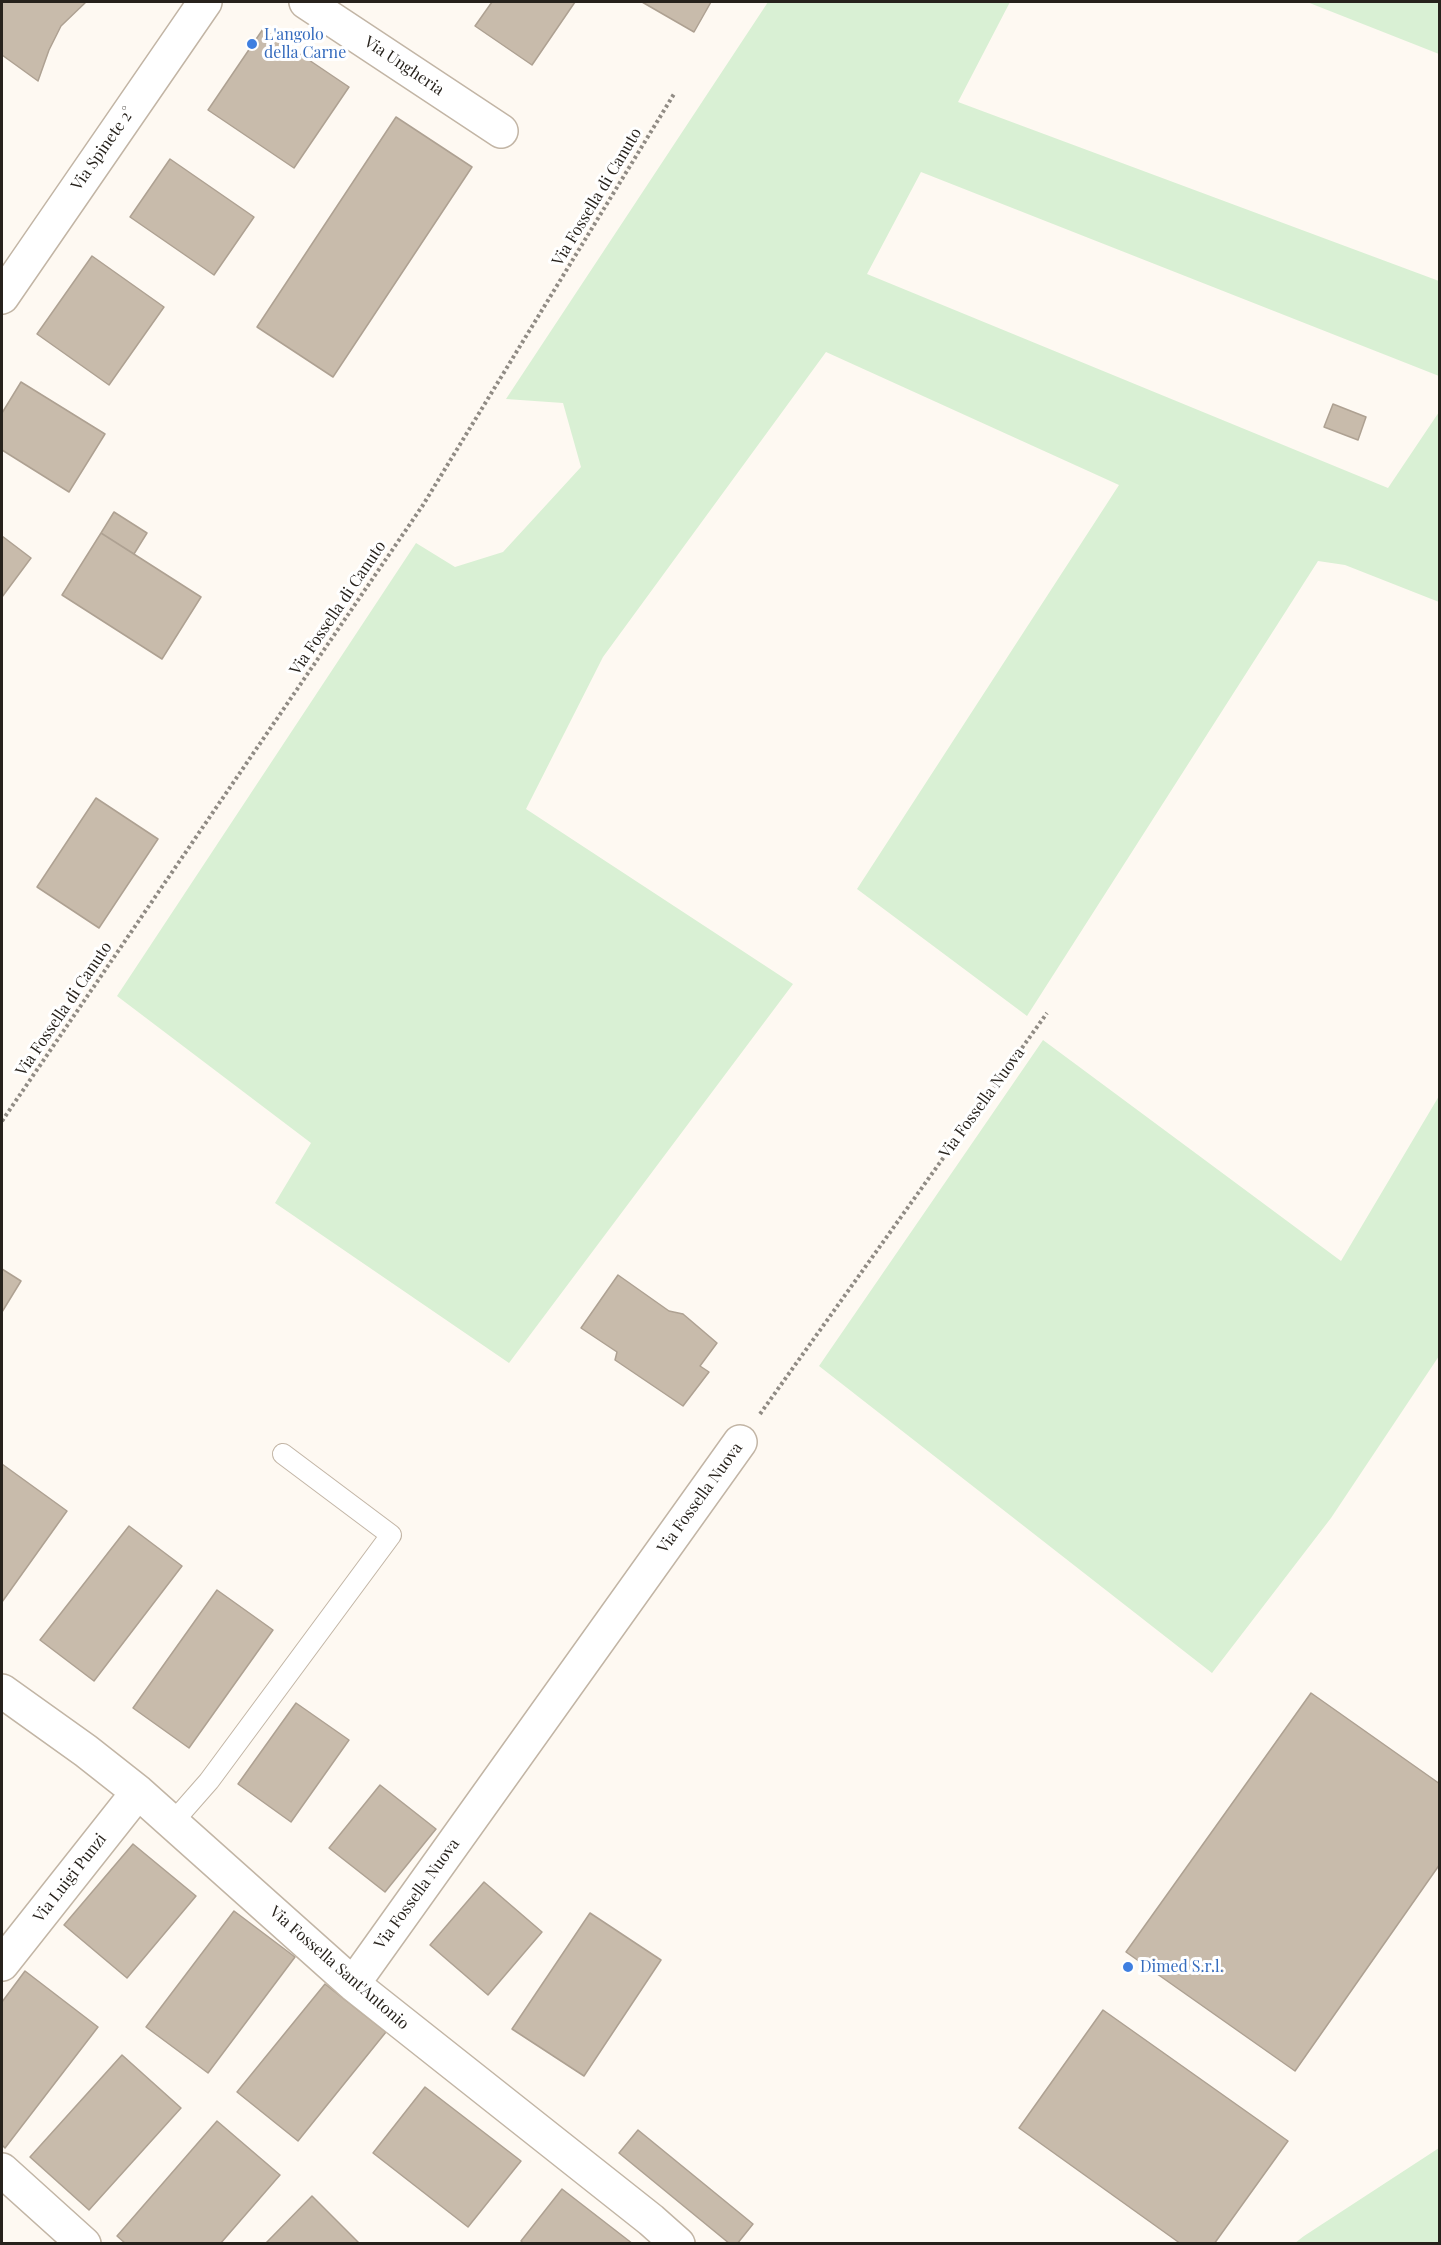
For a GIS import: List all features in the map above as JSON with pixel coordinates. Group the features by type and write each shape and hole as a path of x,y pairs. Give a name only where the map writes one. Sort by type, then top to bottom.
{"street":[{"name":"Via Spinete 2°","path":"2,297 205,2"},
{"name":"Via Ungheria","path":"306,2 501,131"},
{"name":"Via Fossella Nuova","path":"353,1984 740,1442"},
{"name":"Via Fossella Sant'Antonio","path":"2,1691 87,1751 138,1792 353,1984 651,2220 678,2244"},
{"name":"Via Luigi Punzi","path":"2,1964 138,1792"},
{"path":"2,2170 84,2244"}],"lane":[{"path":"173,1822 209,1781 391,1535 283,1454"}],"path":[{"name":"Via Fossella di Canuto","path":"2,1121 423,505 674,94"},
{"name":"Via Fossella Nuova","path":"740,1442 1047,1013"}],"green space":[{"path":"768,2 1010,2 958,102 1439,281 1439,376 921,172 867,274 1388,488 1439,412 1439,602 1345,565 1318,561 1027,1016 857,889 1119,485 826,352 603,657 526,809 793,984 509,1363 275,1203 311,1143 117,996 416,543 455,567 503,552 581,467 563,403 506,399"},
{"path":"1307,2 1439,2 1439,54"},
{"path":"1043,1040 1341,1261 1439,1096 1439,1356 1331,1518 1212,1673 819,1366"},
{"path":"1439,2148 1439,2243 1295,2243 1304,2236"}],"building":[{"path":"2,2 86,2 61,26 49,50 38,81 2,55"},
{"path":"492,2 575,2 532,65 475,26"},
{"path":"642,2 711,2 694,32"},
{"path":"263,29 349,87 294,168 208,110"},
{"path":"396,117 472,167 333,377 257,327"},
{"path":"170,159 254,217 214,275 130,217"},
{"path":"92,256 164,307 109,385 37,334"},
{"path":"21,382 105,434 69,492 2,450 2,413"},
{"path":"1333,404 1366,417 1358,440 1324,427"},
{"path":"114,512 147,533 134,554 101,533"},
{"path":"101,533 201,597 162,659 62,595"},
{"path":"2,536 31,558 2,597"},
{"path":"96,798 158,839 99,928 37,887"},
{"path":"2,1269 21,1281 2,1312"},
{"path":"618,1275 669,1311 683,1314 717,1343 700,1366 709,1372 683,1406 615,1360 617,1352 581,1328"},
{"path":"2,1464 67,1511 2,1602"},
{"path":"129,1526 182,1566 94,1681 40,1640"},
{"path":"217,1590 273,1630 189,1748 133,1708"},
{"path":"1311,1693 1440,1784 1440,1864 1295,2071 1126,1952"},
{"path":"296,1703 349,1740 291,1822 238,1784"},
{"path":"380,1785 436,1829 385,1892 329,1848"},
{"path":"133,1844 196,1896 127,1978 64,1925"},
{"path":"484,1882 542,1932 488,1995 430,1945"},
{"path":"234,1911 295,1957 208,2073 146,2027"},
{"path":"590,1913 661,1960 584,2076 512,2029"},
{"path":"25,1971 98,2027 5,2148 2,2145 2,2002"},
{"path":"325,1984 386,2032 298,2141 237,2092"},
{"path":"1103,2010 1288,2141 1214,2244 1181,2244 1019,2128"},
{"path":"122,2055 181,2108 89,2210 30,2157"},
{"path":"425,2087 521,2161 468,2227 373,2153"},
{"path":"217,2121 280,2175 220,2244 126,2244 117,2236"},
{"path":"638,2130 753,2224 737,2244 730,2244 619,2153"},
{"path":"562,2189 633,2244 524,2244 521,2241"},
{"path":"312,2196 360,2244 265,2244"}],"place":[{"name":"L'angolo della Carne","path":"252,44"},
{"name":"Dimed S.r.l.","path":"1128,1967"}]}
